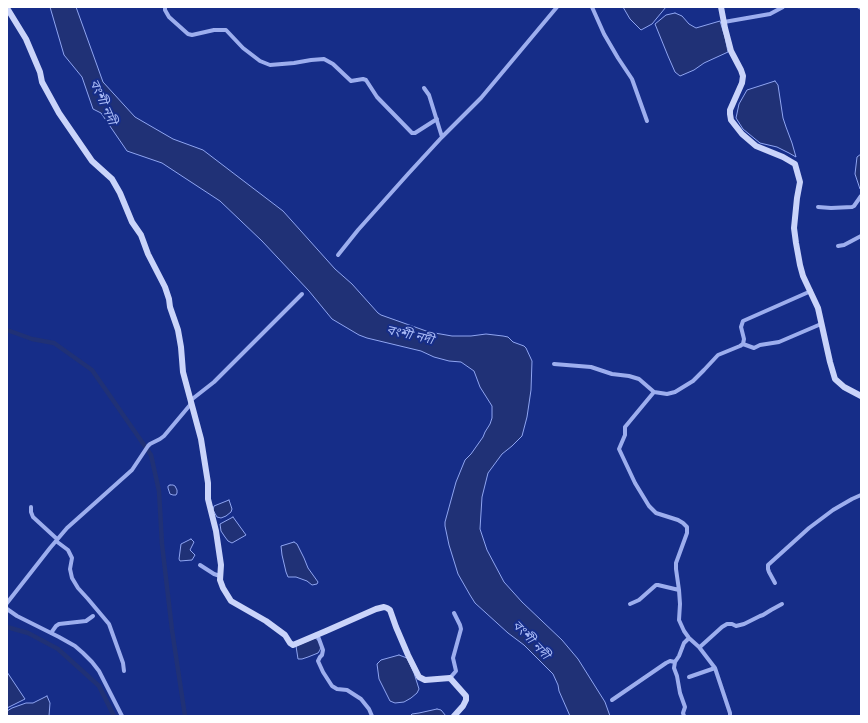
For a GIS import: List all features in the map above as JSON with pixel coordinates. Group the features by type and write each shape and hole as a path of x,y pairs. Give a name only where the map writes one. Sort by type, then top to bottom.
{"street":[{"path":"165,7 168,17 188,34 192,35 214,30 226,30 243,48 260,61 270,65 324,60 333,64 350,82 363,79 366,80 377,97 412,133 415,133 437,119"},
{"path":"338,255 358,230 442,137 481,98 556,7"},
{"path":"592,7 604,34 632,79 647,121"},
{"path":"721,7 731,52 743,76 742,83 730,110 731,120 742,134 756,146 783,157 794,163 796,166 800,182 794,228 800,265 818,308 835,379 844,387 861,396"},
{"path":"724,22 770,14 783,7"},
{"path":"7,8 26,39 40,72 42,82 51,100 92,161 112,179 120,193 132,222 141,235 148,254 169,299 170,307 178,330 184,372 201,439 208,483 208,499 216,531 221,565 220,580 231,601 266,621 285,635 293,645 376,609 384,607 388,608 419,677 425,680 450,678 456,670 453,658 461,629 454,613"},
{"path":"424,88 429,95 442,137"},
{"path":"818,207 852,207 861,196"},
{"path":"838,246 844,245 861,236"},
{"path":"743,344 744,339 741,327 743,321 811,291"},
{"path":"7,603 67,528 132,470 148,446 164,436 188,408 191,400 214,382 302,294"},
{"path":"554,364 590,367 612,374 629,376 639,379 654,392 667,394 675,392 693,381 718,355 743,344 754,348 760,345 779,342 821,324"},
{"path":"654,392 626,427 625,435 619,449 635,483 649,506 656,513 684,522 687,527 687,534 676,563 680,604 679,620 689,638 699,647 715,668 730,716"},
{"path":"775,583 769,572 768,565 809,528 833,510 861,495"},
{"path":"31,507 33,517 68,550 72,558 70,569 72,578 78,588 109,624 123,663 124,671"},
{"path":"200,565 220,576"},
{"path":"630,604 639,600 658,585 679,590"},
{"path":"699,647 727,624 736,626 744,624 763,616 782,604"},
{"path":"7,608 17,616 75,646 99,671 122,716"},
{"path":"51,633 59,624 86,621 93,616"},
{"path":"317,635 323,650 318,662 332,686 337,689 347,690 362,699 372,716"},
{"path":"684,716 683,713 685,707 674,668 675,662 684,643 689,638"},
{"path":"612,700 670,660 675,662"},
{"path":"689,677 715,668"},
{"path":"450,678 466,696 466,700 454,716"}],"water":[{"name":"বংশী নদী","path":"50,7 76,7 103,82 135,117 173,139 203,150 283,211 335,269 352,284 378,313 429,332 452,336 486,334 503,336 508,337 513,342 526,348 532,361 531,390 527,417 522,436 502,454 488,473 482,497 480,529 487,550 504,582 522,602 562,640 578,659 605,702 610,716 570,716 553,674 524,645 508,633 475,603 458,574 449,545 445,522 456,482 465,460 483,437 492,418 492,406 480,387 474,371 461,362 449,361 434,357 421,351 367,338 332,319 309,291 262,241 220,201 162,163 127,151 101,113 93,109 82,77 64,55"},
{"path":"623,7 666,7 652,24 641,30 630,19"},
{"path":"675,13 682,16 689,24 696,28 720,21 728,52 680,76 675,72 655,24 666,15"},
{"path":"775,81 778,85 783,118 796,157 777,147 760,143 743,129 736,118 739,104 747,90"},
{"path":"861,154 860,189 855,174 857,157"},
{"path":"168,486 175,486 177,490 176,495 170,494"},
{"path":"229,500 232,509 231,512 221,518 217,517 213,510 214,506"},
{"path":"233,517 246,535 232,543 228,541 221,531 220,524"},
{"path":"191,539 194,542 190,550 195,555 192,560 180,561 181,544"},
{"path":"294,542 297,544 308,568 318,582 317,584 312,585 307,581 296,577 288,577 281,546"},
{"path":"315,638 321,646 318,653 298,659 296,646"},
{"path":"399,655 407,658 419,689 411,698 404,702 395,703 390,701 379,679 377,664 381,660"},
{"path":"7,672 25,699 7,708"},
{"path":"47,696 50,703 49,716 7,716 7,711 12,708 26,703 33,703"},
{"path":"437,709 441,710 446,716 410,716 412,714"}],"waterway":[{"path":"7,330 32,339 54,343 92,370 151,455 159,491 162,544 172,630 185,716"},
{"path":"7,627 28,633 58,649 99,686 114,716"}]}
